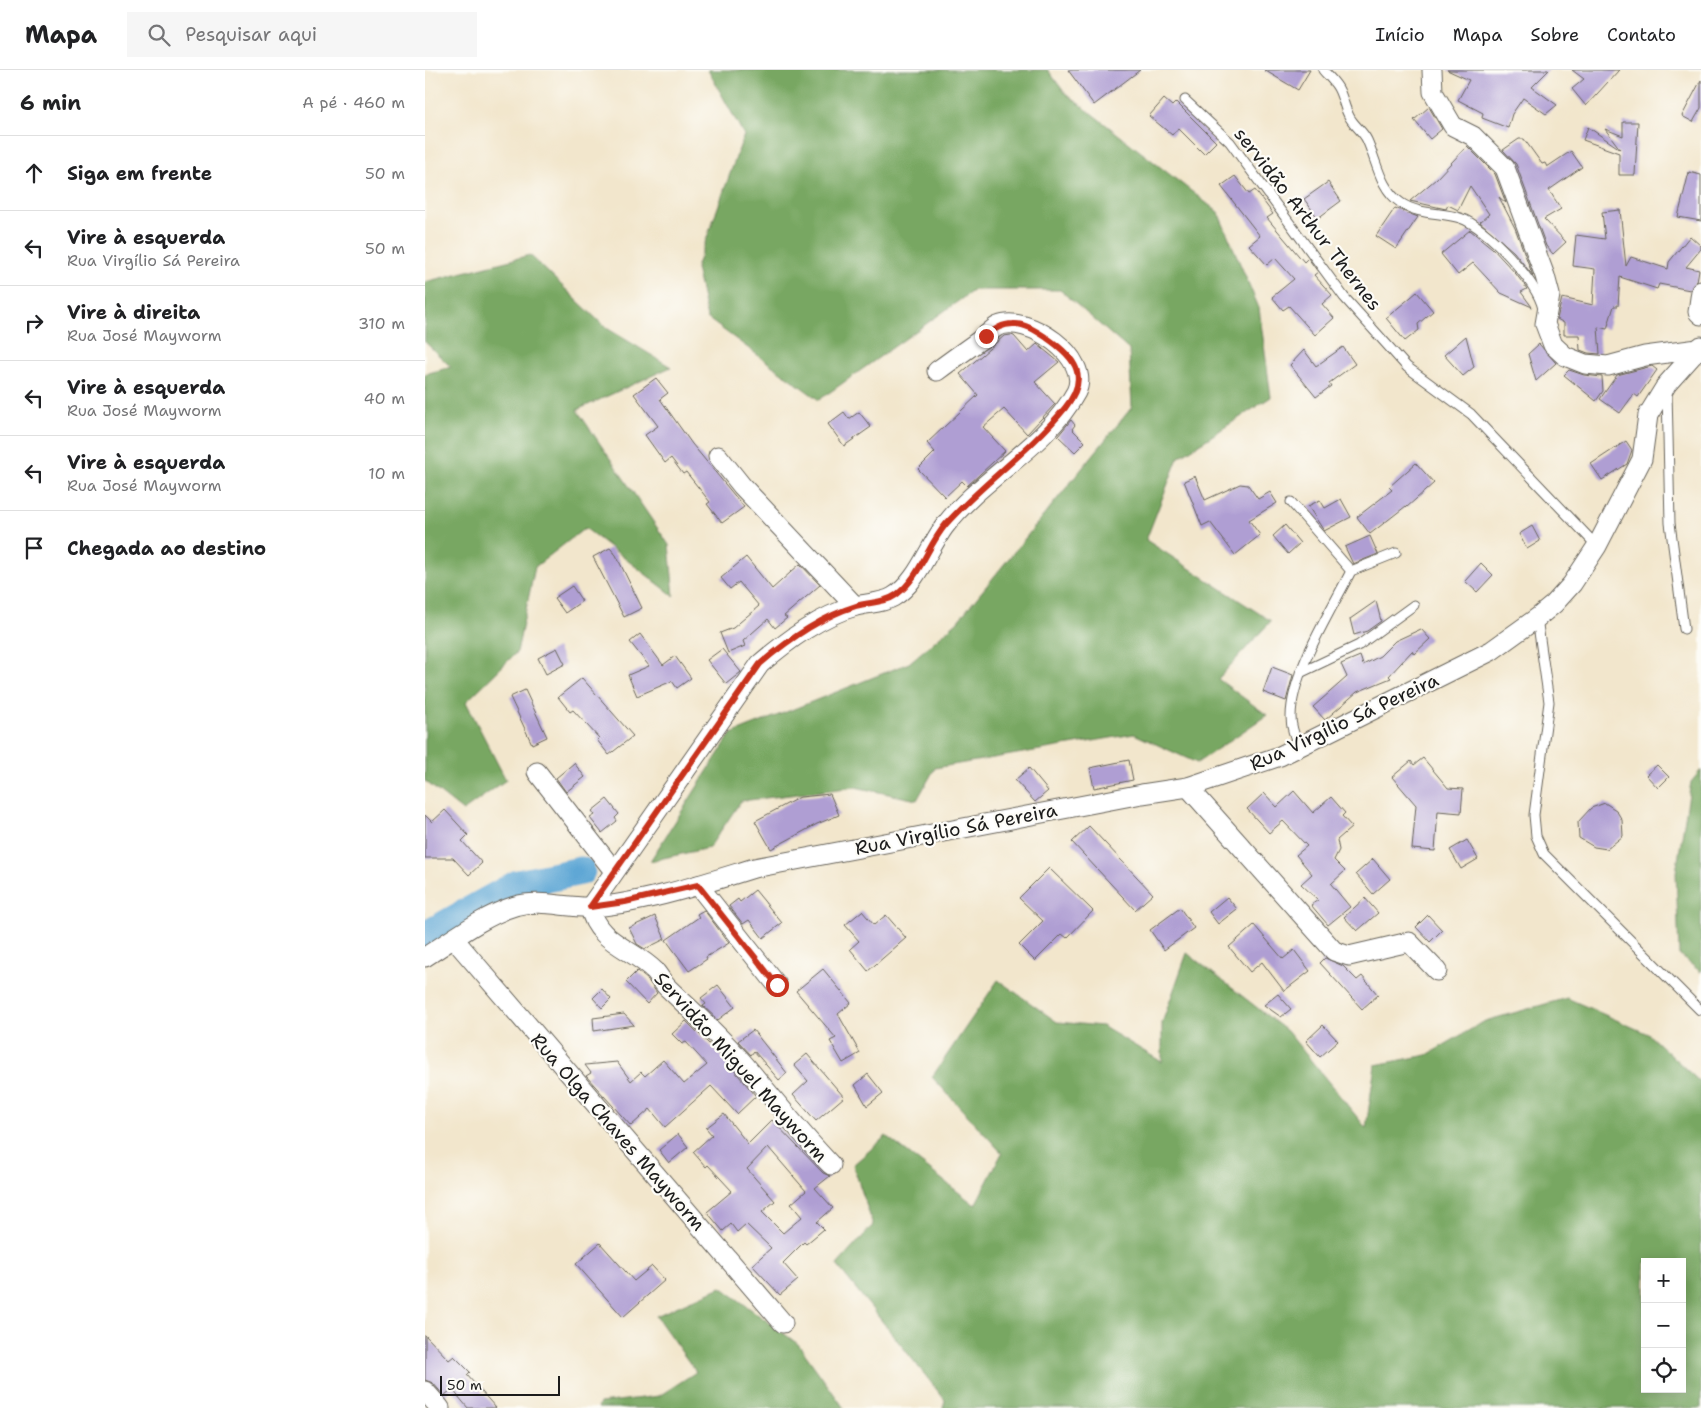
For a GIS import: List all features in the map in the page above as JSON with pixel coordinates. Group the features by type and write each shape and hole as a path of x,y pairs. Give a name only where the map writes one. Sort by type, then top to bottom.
{"street":[{"path":"1432,70 1433,92 1441,110 1453,126 1473,136 1505,168 1545,276 1549,295 1545,324 1553,345 1565,356 1585,364 1608,366 1645,356 1699,347"},
{"path":"1701,291 1698,312 1701,314"},
{"path":"590,907 760,664 804,630 855,606 891,598 904,588 944,527 1050,426 1077,390 1078,374 1075,362 1063,349 1036,330 1014,324 998,326 937,371"},
{"name":"Rua Virgílio Sá Pereira","path":"425,956 494,915 515,906 556,903 590,907 625,902 698,885 754,868 1142,794 1188,787 1280,756 1299,747 1491,651 1554,604 1572,584 1597,546 1642,459 1649,415 1667,384 1699,347"},
{"path":"718,456 742,486 855,606"},
{"path":"537,772 614,871"},
{"path":"1188,787 1334,951 1349,956 1409,942 1437,971"},
{"path":"698,885 777,985"},
{"name":"Servidão Miguel Mayworm","path":"590,907 593,920 600,932 655,971 667,988 704,1020 744,1064 803,1136 831,1165"},
{"name":"Rua Olga Chaves Mayworm","path":"454,939 783,1323"},
{"path":"425,1391 440,1408"}],"lane":[{"path":"1323,70 1338,88 1349,118 1366,138 1385,185 1394,197 1413,208 1460,218 1482,230 1525,277 1541,301 1545,324"},
{"name":"servidão Arthur Thernes","path":"1185,100 1230,142 1344,297 1407,367 1471,414 1597,546"},
{"path":"1667,384 1666,412 1670,523 1684,629"},
{"path":"1291,502 1351,571"},
{"path":"1299,747 1292,729 1291,716 1300,673 1351,571 1396,553"},
{"path":"1300,673 1359,645 1414,605"},
{"path":"1537,618 1549,702 1534,815 1536,836 1544,854 1700,1010"}],"green space":[{"path":"708,70 1048,70 1064,92 1218,212 1259,308 1271,397 1178,458 1146,540 1271,621 1218,679 1267,715 1197,763 1134,734 935,768 917,800 855,787 741,801 709,848 650,861 731,734 909,663 957,622 1132,407 1129,350 1060,290 974,290 819,400 707,318 696,268 744,135"},
{"path":"530,255 605,327 671,367 577,410 669,545 674,596 585,528 535,567 517,652 466,702 506,780 463,811 425,781 425,374 451,367 425,342 425,282"},
{"path":"1701,770 1701,972 1679,955 1676,872 1691,782"},
{"path":"1187,953 1287,1031 1366,1128 1375,1065 1427,1055 1485,1021 1567,998 1648,1034 1701,1083 1701,1408 943,1408 945,1400 837,1265 873,1225 853,1165 886,1136 975,1205 1002,1153 932,1077 998,980 1057,1022 1102,1026 1162,1062 1162,1023"},
{"path":"721,1287 798,1344 844,1408 598,1408 600,1403 659,1396 696,1372 656,1316"}],"building":[{"path":"1068,70 1140,70 1094,105"},
{"path":"1264,70 1310,70 1298,90"},
{"path":"1447,70 1549,70 1532,87 1557,105 1546,114 1523,98 1512,114 1508,128 1482,118 1483,113 1458,100 1469,80"},
{"path":"1572,70 1619,70 1586,106 1572,89 1584,79"},
{"path":"1701,80 1701,108 1693,122 1682,116"},
{"path":"1164,99 1172,106 1176,102 1216,142 1204,154 1178,128 1172,135 1149,116"},
{"path":"1429,107 1442,129 1430,139 1414,120"},
{"path":"1623,122 1638,122 1635,175 1619,175 1619,153 1583,140 1588,127 1620,149 1605,129 1623,136"},
{"path":"1519,139 1524,139 1542,164 1545,163 1547,167 1571,151 1582,167 1549,190 1561,209 1544,219 1566,242 1553,254 1546,246 1516,164 1503,150"},
{"path":"1467,146 1495,174 1506,203 1499,197 1515,228 1533,276 1514,252 1480,222 1489,214 1470,186 1458,210 1448,205 1446,209 1410,201 1436,179"},
{"path":"1689,172 1701,175 1701,221 1678,217"},
{"path":"1235,176 1249,194 1255,190 1273,214 1267,218 1304,262 1308,258 1318,272 1314,275 1332,295 1322,304 1334,318 1315,335 1289,306 1283,310 1272,297 1294,279 1275,258 1267,265 1249,245 1260,236 1221,186"},
{"path":"1328,182 1341,201 1318,218 1304,199"},
{"path":"1395,208 1418,217 1396,249 1376,236"},
{"path":"1620,210 1626,266 1631,257 1668,269 1669,262 1690,236 1701,246 1701,249 1686,267 1699,270 1697,281 1690,290 1659,284 1657,289 1620,277 1618,306 1614,306 1607,329 1598,327 1600,354 1588,353 1580,350 1579,335 1564,335 1564,323 1557,319 1562,298 1593,305 1595,269 1573,266 1576,235 1605,239 1602,212"},
{"path":"1470,230 1492,248 1516,274 1527,289 1521,292 1532,307 1501,293 1473,263 1458,275 1441,254"},
{"path":"1417,292 1433,311 1418,324 1419,330 1405,341 1386,318"},
{"path":"1011,335 1028,352 1037,344 1059,362 1035,382 1055,404 1027,434 1004,409 983,427 1005,451 967,486 962,481 945,497 918,469 935,452 927,443 978,395 960,374 1004,336"},
{"path":"1466,336 1474,367 1463,376 1444,355"},
{"path":"1539,344 1556,363 1536,381 1528,354"},
{"path":"1343,347 1355,364 1329,383 1331,386 1316,397 1290,365 1304,350 1316,366"},
{"path":"1652,366 1657,370 1638,397 1634,394 1620,413 1600,399 1617,375"},
{"path":"1569,370 1584,375 1602,377 1603,391 1596,401 1564,375"},
{"path":"656,378 668,393 660,399 692,444 744,507 722,523 707,504 710,502 686,472 683,474 671,458 665,463 645,435 658,426 634,394"},
{"path":"844,412 849,419 859,412 871,427 844,446 828,424"},
{"path":"1071,420 1075,425 1072,429 1085,442 1075,452 1058,436"},
{"path":"1626,441 1632,450 1627,464 1602,480 1591,464"},
{"path":"1416,463 1434,483 1407,507 1370,534 1357,517 1392,490 1389,487"},
{"path":"1195,476 1205,500 1240,484 1248,485 1258,499 1270,492 1277,503 1249,520 1260,535 1235,555 1210,522 1202,526 1184,481"},
{"path":"1341,499 1351,517 1324,531 1308,506 1320,500 1325,508"},
{"path":"1285,525 1300,543 1288,554 1273,536"},
{"path":"1532,526 1540,541 1527,549 1519,534"},
{"path":"1370,536 1378,554 1353,564 1345,547"},
{"path":"610,548 616,555 642,608 624,617 593,557"},
{"path":"746,557 772,589 800,564 820,585 784,616 787,618 775,628 768,619 743,641 745,646 728,653 720,633 733,628 759,606 739,582 730,589 721,578"},
{"path":"1481,563 1493,575 1477,592 1465,581"},
{"path":"572,586 582,601 565,613 554,598"},
{"path":"1376,601 1381,621 1367,631 1354,635 1350,619"},
{"path":"1421,629 1430,639 1414,654 1412,651 1389,676 1391,678 1357,692 1325,720 1313,707 1347,677 1341,664 1360,656 1363,665 1380,656 1395,641"},
{"path":"640,634 663,665 675,656 691,678 677,688 672,681 637,696 628,675 649,666 630,642"},
{"path":"557,648 565,664 546,674 538,658"},
{"path":"722,649 741,672 726,684 707,660"},
{"path":"1272,667 1293,675 1286,701 1263,692"},
{"path":"582,678 633,736 609,755 597,740 599,738 573,710 570,712 558,697"},
{"path":"525,690 547,737 532,744 510,697"},
{"path":"1423,758 1448,788 1463,789 1461,813 1438,811 1435,851 1412,849 1416,805 1392,777 1411,761 1414,765"},
{"path":"1129,760 1133,780 1094,788 1090,768"},
{"path":"574,763 585,777 566,792 556,778"},
{"path":"1657,765 1669,777 1658,788 1646,775"},
{"path":"1029,768 1048,791 1035,802 1015,780"},
{"path":"1294,791 1313,813 1331,797 1345,813 1342,816 1352,827 1337,840 1339,850 1334,860 1345,871 1331,884 1350,907 1328,925 1311,905 1318,900 1301,884 1312,874 1296,855 1307,846 1283,821 1269,833 1247,809 1264,793 1277,807"},
{"path":"830,794 839,815 817,824 771,849 755,821 800,797"},
{"path":"607,799 619,814 615,818 617,821 602,833 590,818 595,815 592,811"},
{"path":"1605,803 1616,810 1622,820 1623,836 1607,849 1594,847 1579,838 1578,822 1591,808"},
{"path":"445,810 468,835 462,841 482,863 469,875 453,858 425,858 425,815 432,822"},
{"path":"1089,826 1153,894 1135,910 1072,842"},
{"path":"1467,840 1478,859 1461,869 1450,850"},
{"path":"1373,859 1390,879 1373,894 1356,874"},
{"path":"1049,868 1093,911 1067,938 1062,934 1035,961 1019,945 1043,921 1019,898"},
{"path":"755,890 782,923 763,938 749,920 743,924 729,906 738,899 740,902"},
{"path":"1227,897 1237,909 1218,924 1209,912"},
{"path":"1365,898 1378,913 1357,931 1344,917"},
{"path":"1180,908 1194,928 1164,950 1150,930"},
{"path":"704,910 729,943 706,957 707,959 689,971 666,940 699,917 697,914"},
{"path":"862,911 874,925 886,915 906,938 868,971 850,949 859,941 845,925"},
{"path":"1428,915 1442,930 1430,942 1416,927"},
{"path":"655,916 665,939 645,949 637,944 629,928"},
{"path":"1254,925 1283,959 1294,950 1310,971 1284,991 1262,962 1250,972 1229,947"},
{"path":"1325,958 1343,966 1357,980 1362,976 1378,995 1362,1009 1320,963"},
{"path":"823,969 851,1003 838,1014 860,1053 843,1063 830,1041 836,1038 796,991"},
{"path":"637,971 647,979 657,993 647,1004 626,982"},
{"path":"718,985 735,1007 718,1020 703,1006 706,1004 701,998"},
{"path":"602,989 611,999 602,1008 593,998"},
{"path":"1278,994 1291,1009 1281,1017 1264,1005"},
{"path":"624,1014 634,1025 594,1031 593,1018"},
{"path":"686,1021 727,1062 756,1096 737,1114 711,1086 665,1127 650,1109 631,1126 586,1076 591,1073 585,1065 617,1062 631,1081 641,1072 645,1076 663,1060 684,1084 707,1065 686,1042 682,1044 672,1034"},
{"path":"1323,1025 1338,1041 1320,1057 1306,1041"},
{"path":"753,1030 787,1073 779,1080 754,1051 751,1055 738,1041"},
{"path":"807,1054 844,1097 816,1121 793,1095 808,1081 794,1065"},
{"path":"868,1074 883,1093 867,1106 855,1085"},
{"path":"724,1114 748,1144 772,1120 823,1173 830,1176 815,1188 833,1208 817,1222 824,1229 806,1244 804,1242 783,1263 798,1280 780,1295 752,1265 771,1248 746,1224 737,1232 731,1224 723,1231 707,1212 732,1191 693,1152 712,1135 706,1128","holes":["768,1147 806,1191 791,1204 802,1217 783,1233 762,1212 775,1201 747,1169"]},
{"path":"678,1134 688,1147 669,1163 659,1150"},
{"path":"600,1243 634,1281 652,1266 665,1280 623,1317 576,1264"},
{"path":"425,1335 449,1360 454,1356 470,1372 467,1375 496,1408 468,1408 452,1389 444,1396 433,1383 425,1380"}],"waterway":[{"path":"425,936 518,884 581,871"}],"route":[{"path":"777,985 698,885 625,902 590,907 760,664 804,630 855,606 891,598 898,594 911,580 944,527 956,513 1050,426 1067,406 1077,390 1078,374 1075,362 1063,349 1036,330 1014,324 998,326 986,336"}]}
